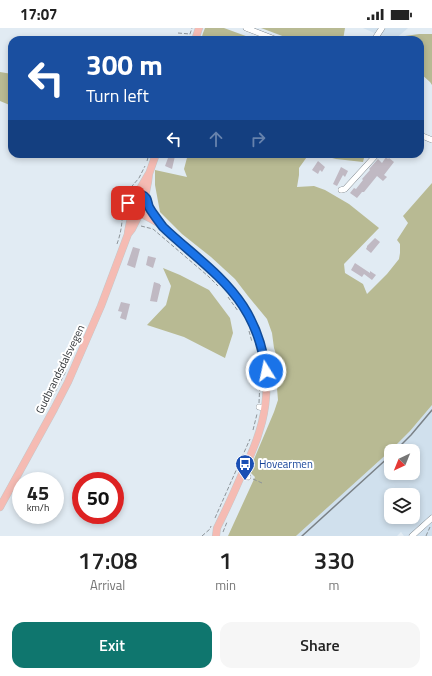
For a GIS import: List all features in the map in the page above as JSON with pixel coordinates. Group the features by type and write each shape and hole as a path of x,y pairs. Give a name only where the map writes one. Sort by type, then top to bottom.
{"main road":[{"path":"193,36 199,28"},
{"path":"145,197 149,174 155,158"},
{"path":"149,174 137,194 129,200 129,208 137,214 162,225"},
{"path":"137,194 145,197 149,206 162,225 222,280 237,297 248,314 258,335 264,358 267,383 258,437 245,476 218,528 216,536"},
{"path":"137,214 146,211 149,206"},
{"name":"Gudbrandsdalsvegen","path":"0,508 68,382 101,306 128,234 128,227 137,214"},
{"path":"210,536 218,528"}],"street":[{"path":"246,28 267,36"},
{"path":"341,190 345,189 373,158"},
{"path":"412,536 432,518"}],"path":[{"path":"178,33 188,36"},
{"path":"125,194 139,178 148,158"},
{"path":"116,249 120,234 122,207"},
{"path":"137,224 153,229 218,286"},
{"path":"227,296 239,312"},
{"path":"248,329 253,343"},
{"path":"44,415 66,371"},
{"path":"202,536 210,529 229,488 262,408 260,380"},
{"path":"245,476 262,483"},
{"path":"426,536 431,525"}],"shaded area":[{"path":"363,28 408,28 399,36 381,36"},
{"path":"432,405 432,536 404,536 401,532 397,536 296,536 384,456 384,480 420,480 420,444 397,444"}],"green space":[{"path":"205,28 224,28 246,36 202,36"},
{"path":"261,28 345,28 344,36 282,36"},
{"path":"432,34 432,85 424,77 424,36 405,36"},
{"path":"0,72 8,73 8,104 0,101"},
{"path":"187,158 306,158 299,168 297,187 314,186 325,190 349,204 379,228 344,264 345,273 363,284 367,294 387,274 399,259 400,244 397,240 408,223 403,216 432,183 432,405 397,444 384,444 384,456 296,536 228,536 255,477 249,471 278,400 275,365 278,360 274,348 272,333 267,319 235,279 211,257 182,234 160,212 155,185 155,170 187,177 184,169"},
{"path":"332,158 364,158 363,162"},
{"path":"163,268 209,290 230,318 233,333 225,358 184,337 147,325 166,305 171,286"}],"building":[{"path":"168,158 175,158 172,169 165,166"},
{"path":"385,158 389,158 394,162 384,175 387,177 383,181 377,176 357,198 350,193 354,188 356,189 370,170 369,169 378,159 382,163"},
{"path":"318,161 325,167 322,172 320,170 318,174 312,170"},
{"path":"341,167 348,171 345,177 343,175 337,186 333,184"},
{"path":"375,238 380,242 371,253 366,249"},
{"path":"133,247 140,249 135,268 127,265"},
{"path":"148,256 156,258 153,268 146,265"},
{"path":"355,263 370,273 370,271 376,275 372,280 364,274 362,277 351,270"},
{"path":"154,282 161,285 157,302 150,301"},
{"path":"121,302 130,304 126,320 120,318 122,312 118,311"}],"railway":[{"path":"402,444 432,410"},
{"path":"302,536 384,461"}],"place":[{"name":"Hovearmen","path":"245,481"}],"route":[{"path":"128,203 131,197 135,195 139,194 145,197 149,203 149,206 162,225 206,264 230,288 248,314 258,335 266,371"}]}
